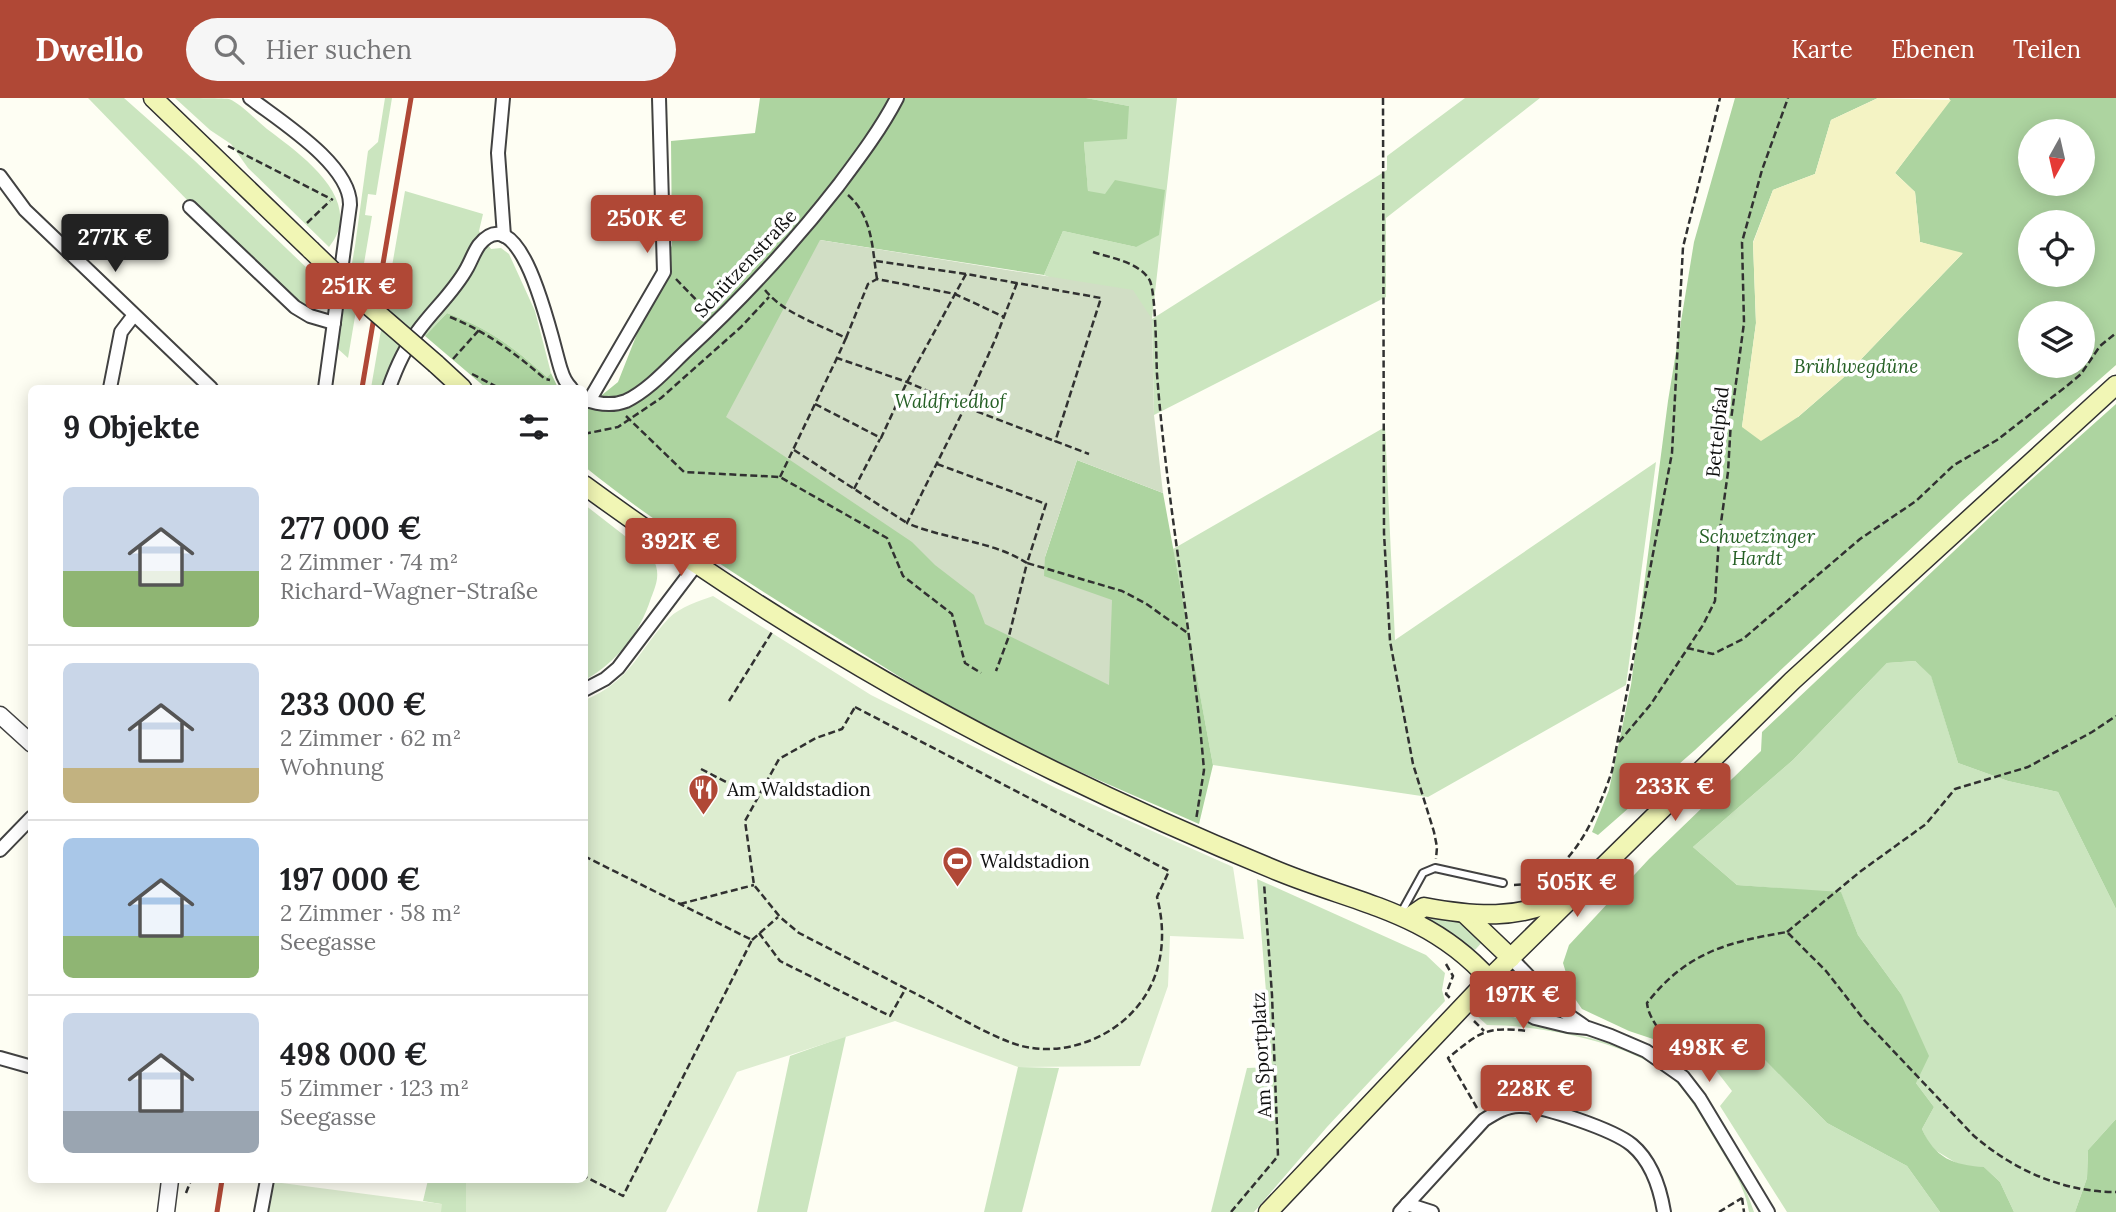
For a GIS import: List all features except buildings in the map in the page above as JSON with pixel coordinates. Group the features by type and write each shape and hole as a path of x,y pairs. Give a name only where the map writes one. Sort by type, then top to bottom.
{"main road":[{"path":"153,98 209,149 369,306 444,362 460,385"},
{"path":"1268,1212 1489,979 1793,681 2116,386"},
{"path":"588,488 696,565 799,632 889,684 1054,771 1194,835 1296,878 1404,916 1452,944 1472,960 1489,979"},
{"path":"1404,916 1424,907 1466,915 1502,915 1525,911 1548,905 1586,883"},
{"path":"1466,915 1511,958"}],"street":[{"path":"250,98 323,157 346,185 351,198 325,385"},
{"path":"503,98 498,153 504,236"},
{"path":"588,398 664,272 659,98"},
{"name":"Schützenstraße","path":"613,404 625,401 648,386 718,322 766,272 838,186 897,98"},
{"path":"0,176 25,210 208,385"},
{"path":"190,207 295,307 310,316 334,324"},
{"path":"390,385 411,341 455,287 480,244 488,238 504,236 518,247 537,288 567,384"},
{"path":"111,385 121,332 134,315"},
{"path":"588,400 613,404"},
{"path":"588,688 605,680 625,661 696,565"},
{"path":"0,715 28,740"},
{"path":"0,850 28,821"},
{"path":"1511,958 1561,1010 1588,1028"},
{"path":"1489,979 1508,1003 1535,1018 1588,1028 1646,1051 1683,1077 1700,1099 1768,1212"},
{"path":"0,1058 28,1066"},
{"path":"1404,1208 1485,1120 1500,1110 1519,1106 1543,1109 1610,1133 1631,1144 1660,1187 1664,1212"},
{"path":"166,1212 170,1183"},
{"path":"261,1212 266,1183"},
{"path":"1404,1208 1432,1212"}],"lane":[{"path":"1404,916 1423,873 1435,868 1503,883"}],"path":[{"path":"1383,98 1384,533 1390,641 1413,764 1437,847 1435,868"},
{"path":"1503,883 1517,885 1536,881 1559,865 1573,852 1594,816 1605,790 1617,744 1672,453 1683,247 1720,98"},
{"name":"Bettelpfad","path":"1617,744 1651,704 1715,601 1731,420 1744,323 1742,242 1762,170 1788,98"},
{"path":"209,149 217,144 231,147 331,200 351,198"},
{"path":"838,186 859,205 866,216 877,279"},
{"path":"308,223 331,200"},
{"path":"1093,252 1144,272 1154,290 1159,398 1204,770 1194,835"},
{"path":"874,261 1101,298 1055,442"},
{"path":"664,272 671,275 718,322"},
{"path":"854,489 907,382 966,274"},
{"path":"780,477 837,358 868,284 877,279 955,294 1004,317"},
{"path":"907,523 965,408 1017,283"},
{"path":"770,296 796,313 846,338"},
{"path":"435,310 479,330 509,348 545,379 567,384"},
{"path":"444,362 479,330"},
{"path":"1687,648 1713,654 1743,639 1860,539 1916,501 1954,465 1997,440 2068,386 2081,374 2100,346 2116,333"},
{"path":"837,358 907,382 965,408 1089,454"},
{"path":"613,404 684,472 780,477 887,538 902,576 952,614 965,663 981,673"},
{"path":"815,404 881,438"},
{"path":"794,450 907,523 925,531 1005,551 1027,563 1122,591 1145,603 1189,634"},
{"path":"937,464 1046,504 1027,563 1009,636 996,671"},
{"path":"729,701 774,631"},
{"path":"855,707 1169,871 1157,897 1163,940 1160,962 1153,982 1132,1014 1114,1029 1095,1039 1056,1049 1013,1044 799,933 779,916 754,885 745,821 757,798 779,759 816,738 842,729 855,707"},
{"path":"1664,1062 1666,1053 1662,1033 1648,1015 1647,1003 1659,988 1700,956 1741,939 1787,932 1861,871 1926,824 1955,789 2028,767 2116,716"},
{"path":"701,769 757,798"},
{"path":"588,858 752,940"},
{"name":"Am Sportplatz","path":"1231,1212 1278,1156 1273,1008 1264,879"},
{"path":"680,904 754,885"},
{"path":"588,1178 623,1196 752,940 779,916"},
{"path":"1787,932 1826,971 1865,1021 1973,1135 1991,1150 2059,1185 2088,1192 2116,1192"},
{"path":"759,933 780,961 890,1016 906,989"},
{"path":"1442,960 1453,976"},
{"path":"1450,998 1446,994 1453,976 1458,973"},
{"path":"1472,1019 1484,1031 1448,1058 1485,1120"},
{"path":"184,1197 190,1183"},
{"path":"1740,1192 1744,1212"},
{"path":"1719,1212 1742,1198"}],"shaded area":[{"path":"88,98 124,98 195,161 333,293 312,313 297,303 192,205"},
{"path":"175,98 229,99 311,165 335,196 340,212 339,229 329,247 248,168 231,144 210,130"},
{"path":"385,98 392,98 376,195 368,194 365,215 372,216 348,358 337,348 368,151 378,142"},
{"path":"1086,98 1177,98 1152,319 1044,275 1063,231 1136,247 1105,195 1088,192 1084,142 1129,106"},
{"path":"1465,98 1540,98 1386,218 1386,297 1154,415 1152,319 1387,170 1387,156"},
{"path":"405,191 483,214 479,231 491,249 501,248 509,254 535,311 551,373 547,377 500,340 447,313 425,336 413,325 396,352 384,385 372,385"},
{"path":"1385,427 1395,640 1656,462 1626,685 1428,797 1213,765 1173,549"},
{"path":"588,507 652,557 657,573 655,587 634,635 597,673 588,678"},
{"path":"713,596 871,695 1058,789 1233,867 1244,939 1170,936 1168,986 1140,1066 1018,1067 895,1021 737,1072 666,1212 466,1212 466,1183 588,1183 588,698 624,674 669,618 690,605"},
{"path":"1915,661 1931,675 1958,763 2008,781 2058,792 2116,909 2116,1119 2088,1150 2087,1178 2075,1212 2014,1212 2000,1182 1984,1167 1961,1166 1930,1147 1922,1129 1934,1107 1916,1083 1901,994 1858,935 1841,893 1737,885 1693,847 1793,760 1887,663"},
{"path":"1257,879 1426,955 1445,973 1442,990 1445,1001 1327,1127 1254,1212 1211,1212 1247,1068 1272,1067"},
{"path":"1426,916 1466,923 1484,940 1475,950 1425,919"},
{"path":"1488,1012 1505,1014 1541,1027 1581,1036 1630,1050 1660,1066 1679,1082 1696,1104 1722,1145 1754,1212 1749,1212 1737,1177 1703,1119 1673,1079 1656,1066 1634,1055 1584,1038 1532,1028 1487,1025 1476,1015"},
{"path":"846,1036 807,1212 757,1212 790,1056"},
{"path":"1750,1045 1827,1123 1907,1166 1940,1212 1787,1212 1720,1106 1732,1091 1715,1069"},
{"path":"1018,1067 1059,1068 1022,1212 984,1212"},
{"path":"274,1183 442,1204 441,1212 269,1212"},
{"path":"427,1183 466,1183 466,1212 441,1212 441,1204 423,1201"}],"green space":[{"path":"760,98 1086,98 1129,106 1127,139 1084,142 1088,191 1105,194 1115,180 1165,190 1159,235 1136,247 1063,231 1044,275 820,240 1045,557 1077,460 1163,493 1213,765 1199,824 1028,748 936,699 705,554 588,469 588,401 602,395 618,382 672,245 671,141 755,133"},
{"name":"Schwetzinger Hardt","path":"1735,98 1878,98 1831,120 1815,174 1773,190 1753,242 1756,323 1742,427 1798,417 1843,378 1962,254 1920,242 1915,192 1895,173 1949,98 2116,98 2116,365 1963,500 1695,750 1598,835 1592,832 1609,790 1631,685 1668,401 1694,242"},
{"name":"Waldfriedhof","path":"820,240 1133,290 1152,319 1154,415 1163,493 1077,460 1045,557 1044,576 1112,600 1109,685 985,624 974,595 935,565 912,542 726,417"},
{"path":"447,313 500,340 547,377 551,373 557,385 482,385 425,336"},
{"path":"2116,404 2116,909 2058,792 2008,781 1958,763 1931,676 1915,661 1887,663 1793,760 1693,847 1737,885 1841,892 1858,935 1901,994 1929,1056 1916,1083 1934,1107 1922,1129 1927,1139 1939,1153 1954,1162 1984,1167 2000,1182 2014,1212 1940,1212 1907,1166 1827,1123 1750,1045 1721,1063 1688,1040 1671,1045 1629,1031 1582,1009 1573,996 1563,963 1569,945 1649,859 1761,751 1762,732 2005,503"},
{"path":"2116,1119 2116,1212 2075,1212 2087,1178 2088,1150"}],"sand":[{"path":"1878,98 1951,100 1895,173 1915,192 1920,242 1963,253 1843,378 1798,417 1761,441 1742,427 1756,323 1753,243 1773,190 1815,174 1831,120"}],"railway":[{"path":"363,385 411,98"},
{"path":"217,1212 222,1183"}],"place":[{"name":"Am Waldstadion","path":"704,816"},
{"name":"Waldstadion","path":"957,888"}],"park label":[{"name":"Brühlwegdüne","path":"1856,366"}]}
